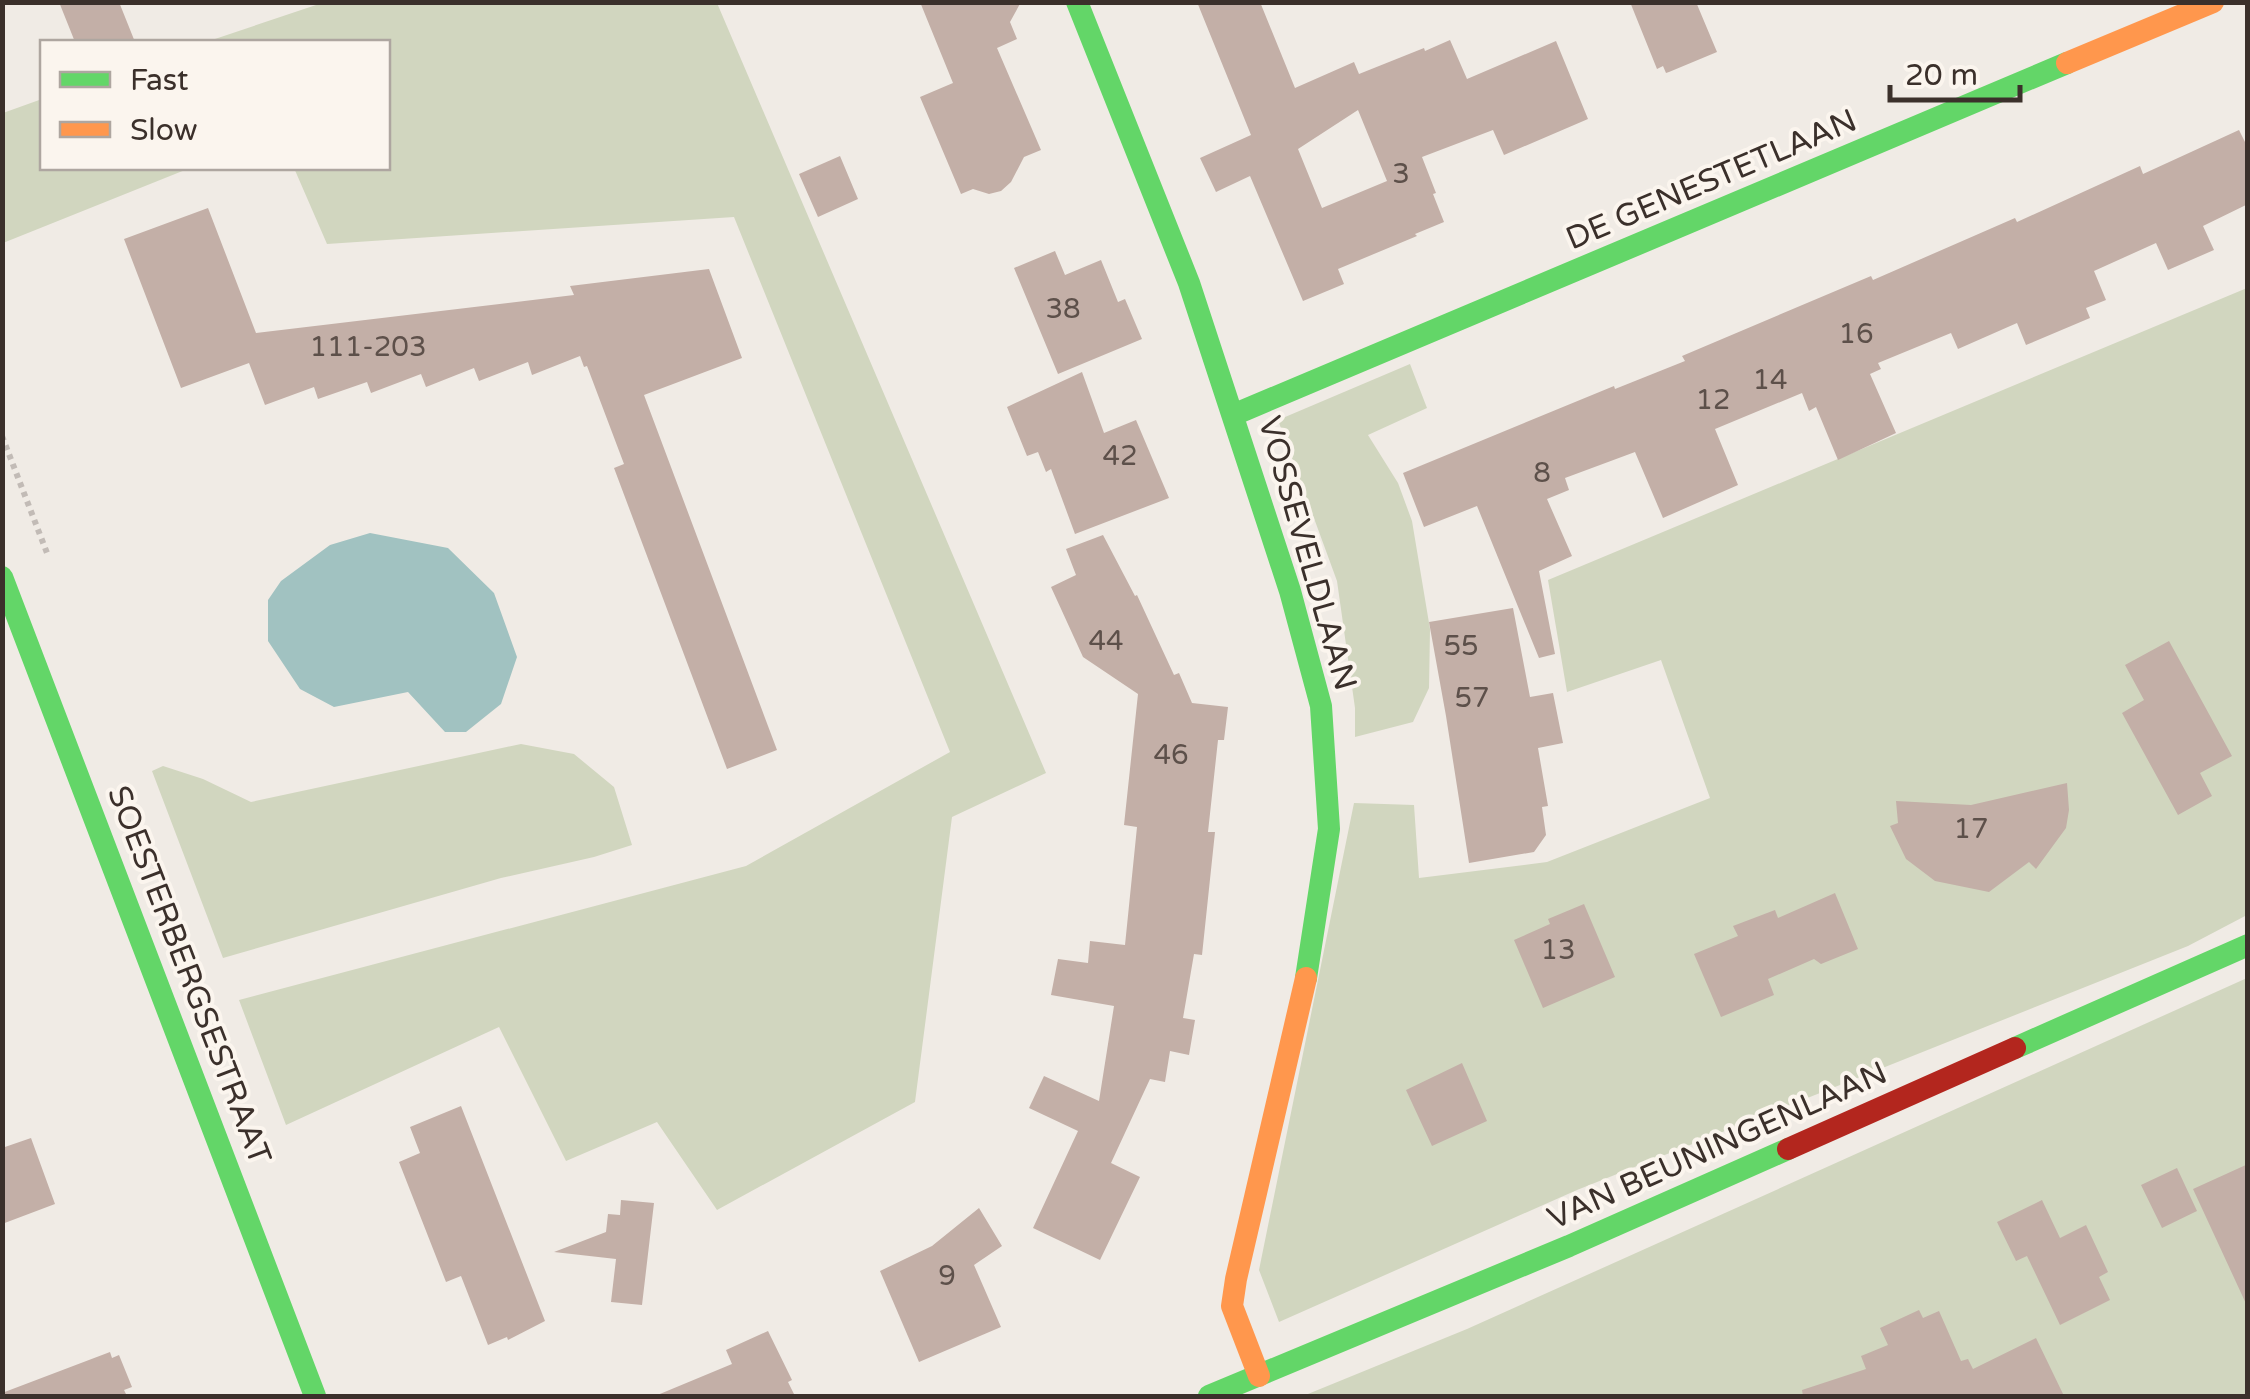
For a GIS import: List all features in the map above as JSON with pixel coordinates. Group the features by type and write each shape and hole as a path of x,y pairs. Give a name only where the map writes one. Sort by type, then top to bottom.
{"street":[{"name":"VOSSEVELDLAAN","path":"1077,2 1190,283 1290,591 1321,706 1329,829 1302,1000 1232,1306 1258,1376"},
{"name":"DE GENESTETLAAN","path":"1233,414 2214,2"},
{"name":"SOESTERBERGSESTRAAT","path":"2,577 315,1396"},
{"name":"VAN BEUNINGENLAAN","path":"1210,1396 1569,1246 2248,945"}],"green space":[{"path":"322,3 717,3 1046,773 952,817 915,1102 717,1210 657,1122 566,1161 499,1027 286,1125 239,1000 746,866 950,752 734,217 327,244 295,170 390,170 390,40 212,40"},
{"path":"40,100 40,170 185,170 3,243 3,113"},
{"path":"2247,288 2247,915 2188,946 1577,1190 1279,1322 1259,1270 1354,803 1414,805 1419,878 1547,862 1710,798 1661,660 1567,692 1548,580"},
{"path":"1410,364 1427,408 1368,435 1398,483 1412,521 1430,629 1429,688 1413,722 1355,737 1355,708 1337,581 1278,420"},
{"path":"521,744 574,754 614,787 632,845 501,878 223,958 152,771 163,766 203,779 251,802"},
{"path":"2247,978 2247,1396 1303,1396 1467,1329"}],"water":[{"path":"370,533 448,548 494,593 517,657 501,704 466,732 445,732 408,692 334,707 300,689 268,641 268,600 281,581 330,545"}],"building":[{"path":"59,2 119,2 134,40 74,40"},
{"path":"920,2 1021,2 1010,22 1017,39 997,48 1041,150 1024,157 1011,182 1001,191 989,194 973,189 961,194 920,97 953,83"},
{"path":"1197,2 1260,2 1295,88 1354,62 1359,74 1450,40 1467,79 1556,41 1588,119 1504,155 1493,130 1422,157 1444,222 1338,269 1344,284 1303,301 1250,176 1216,192 1200,158 1251,135","holes":["1358,110 1387,181 1322,208 1298,149"]},
{"path":"1630,2 1696,2 1717,52 1666,73 1663,66 1657,69"},
{"path":"2239,130 2248,148 2248,204 2203,226 2214,250 2168,270 2156,243 2094,271 2106,300 2086,308 2090,318 2026,345 2017,323 1958,349 1951,333 1878,363 1881,369 1870,374 1896,433 1838,460 1816,407 1809,411 1802,393 1715,429 1738,485 1663,518 1635,452 1565,478 1569,490 1547,499 1572,556 1539,571 1555,654 1539,658 1477,506 1424,527 1403,473 1685,361 1682,356 1871,276 1873,280 2015,218 2017,222 2140,166 2143,174"},
{"path":"840,156 858,199 818,217 799,174"},
{"path":"208,208 256,333 574,295 570,286 709,269 742,358 644,395 777,750 727,769 614,468 624,464 580,356 532,375 528,362 479,381 474,368 426,387 421,374 371,393 367,382 318,399 314,387 265,405 249,363 181,388 124,239"},
{"path":"1055,251 1065,275 1101,260 1118,302 1125,299 1142,339 1058,374 1014,268"},
{"path":"1082,372 1104,433 1136,420 1169,498 1075,534 1051,469 1046,472 1038,452 1027,456 1007,407"},
{"path":"1103,535 1192,703 1228,707 1224,740 1218,740 1208,832 1215,832 1202,955 1194,954 1183,1018 1195,1020 1189,1055 1170,1051 1165,1082 1150,1079 1111,1163 1140,1177 1100,1260 1033,1228 1078,1131 1029,1108 1044,1076 1099,1101 1114,1006 1051,995 1058,959 1088,963 1090,941 1125,945 1137,827 1124,825 1138,694 1083,657 1051,587 1076,575 1066,549"},
{"path":"1513,608 1530,697 1553,693 1563,743 1538,748 1548,806 1542,807 1546,835 1534,852 1469,863 1429,622"},
{"path":"2169,641 2232,756 2200,773 2212,796 2178,815 2122,713 2144,700 2125,665"},
{"path":"2067,783 2066,828 2036,869 2029,862 1989,892 1935,881 1906,859 1890,826 1898,823 1896,801 1971,805"},
{"path":"1835,893 1858,949 1821,964 1814,959 1768,979 1774,995 1721,1017 1694,954 1738,936 1733,926 1775,910 1778,918"},
{"path":"1584,904 1615,977 1543,1008 1514,940 1550,924 1548,919"},
{"path":"1462,1063 1487,1121 1432,1146 1406,1090"},
{"path":"461,1106 545,1321 508,1340 507,1337 488,1345 461,1276 446,1282 399,1162 420,1153 410,1127"},
{"path":"31,1138 55,1204 2,1224 2,1148"},
{"path":"2248,1164 2248,1308 2193,1189"},
{"path":"2177,1168 2197,1211 2162,1228 2141,1185"},
{"path":"621,1200 654,1203 642,1305 611,1302 616,1259 554,1252 606,1232 608,1214 620,1215"},
{"path":"2042,1200 2060,1238 2086,1225 2108,1272 2099,1277 2110,1300 2060,1325 2027,1256 2016,1261 1997,1222"},
{"path":"979,1208 1002,1246 974,1265 1001,1327 919,1362 880,1271 932,1246"},
{"path":"1919,1310 1923,1318 1939,1311 1961,1361 1968,1359 1973,1369 2036,1338 2064,1396 1803,1396 1802,1390 1866,1369 1861,1356 1888,1345 1880,1328"},
{"path":"768,1331 792,1380 788,1382 795,1396 655,1396 732,1364 726,1350"},
{"path":"110,1352 112,1358 119,1355 132,1387 124,1390 127,1396 2,1396 2,1393"}],"traffic: fast":[{"path":"1077,2 1189,283 1290,591 1321,706 1329,829 1306,978"},
{"path":"1233,415 2067,63"},
{"path":"2,577 315,1396"},
{"path":"2015,1048 2248,945"},
{"path":"1209,1396 1569,1246 1788,1149"}],"traffic: slow":[{"path":"2067,63 2213,2"},
{"path":"1259,1376 1232,1306 1306,978"}],"traffic: jam":[{"path":"1788,1149 2015,1048"}]}
